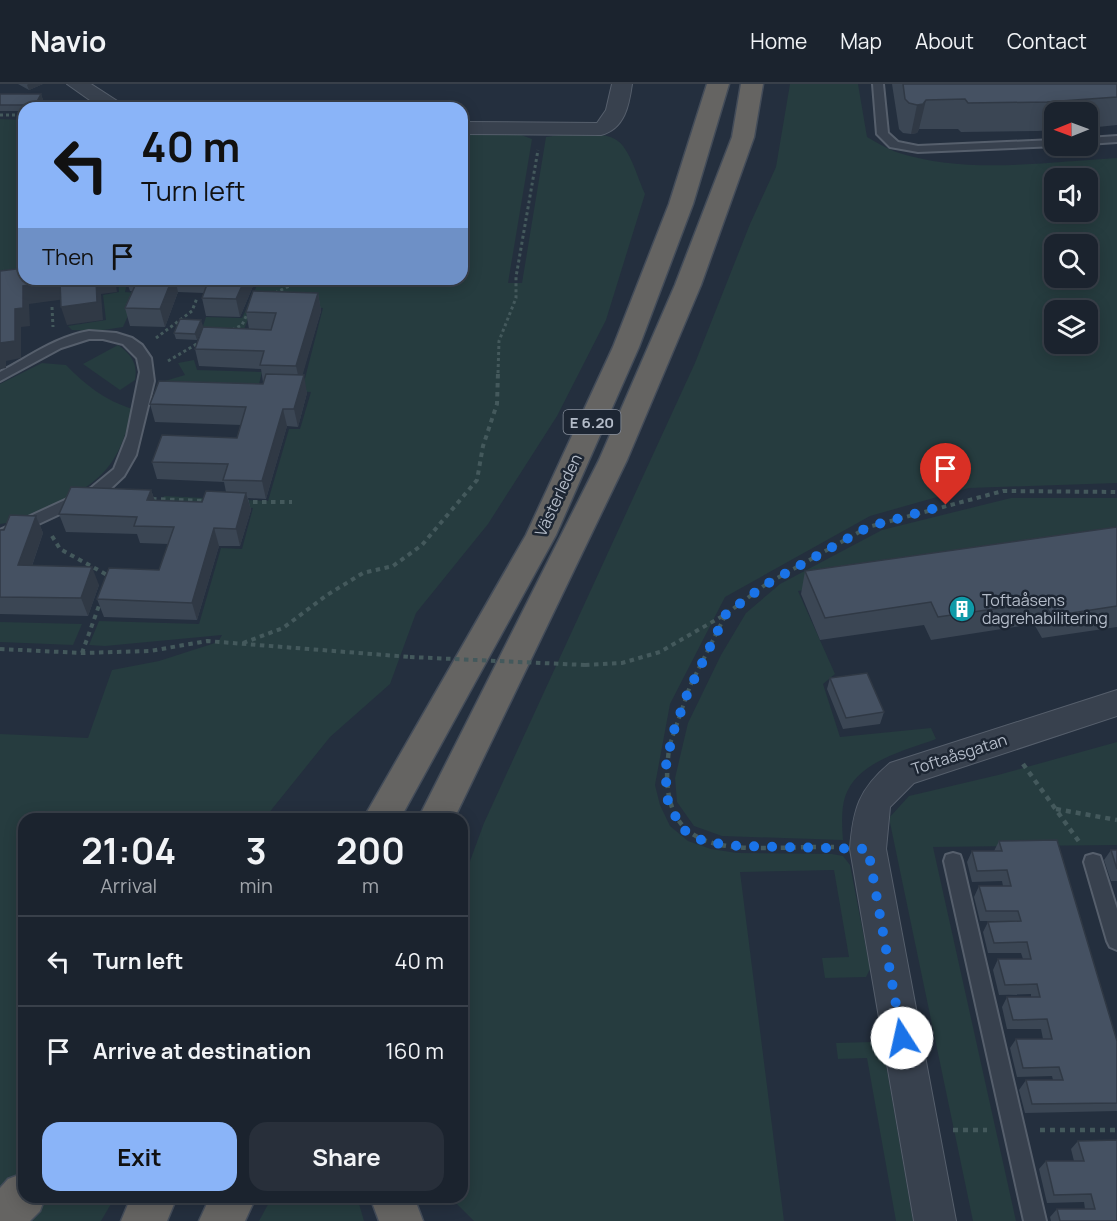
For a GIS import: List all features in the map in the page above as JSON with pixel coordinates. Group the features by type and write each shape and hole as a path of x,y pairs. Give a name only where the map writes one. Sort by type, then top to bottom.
{"highway":[{"path":"705,84 705,131"},
{"name":"Västerleden","path":"384,813 541,535 626,347 677,214 718,84"},
{"name":"Västerleden","path":"439,813 613,460 688,285 734,164 743,137 752,84"},
{"path":"734,164 748,138 768,84"},
{"path":"0,1221 18,1202"},
{"path":"143,1221 152,1203"},
{"path":"221,1221 231,1203"},
{"path":"394,1203 401,1221"}],"street":[{"path":"77,84 105,102"},
{"path":"468,128 541,131 595,130 607,126 616,115 622,84"},
{"name":"Toftaåsgatan","path":"935,1221 868,849 869,816 874,800 884,787 902,773 1117,703"}],"lane":[{"path":"878,84 883,134 894,145 918,149 1044,143"},
{"path":"1098,140 1117,139"},
{"path":"0,377 61,342 98,334 115,336 132,342 144,357 147,374 134,438 115,478 96,492 0,537"},
{"path":"953,861 1035,1221"},
{"path":"1093,862 1117,941"}],"path":[{"path":"0,115 18,115"},
{"path":"243,644 283,628 327,595 363,573 393,566 422,546 477,480 483,446 497,404 499,341 516,298 516,277 541,131"},
{"path":"274,293 291,285"},
{"path":"139,352 192,311 198,298"},
{"path":"232,330 242,325 249,310"},
{"path":"147,374 207,338"},
{"path":"0,649 81,653 150,651 207,640 410,657 585,665 622,663 660,652 726,614 765,585 868,527 1003,491 1117,492"},
{"path":"141,499 208,501"},
{"path":"240,502 292,502"},
{"path":"47,513 50,532 60,549 82,563 110,574 106,586"},
{"path":"81,653 102,597"},
{"path":"726,614 688,692 673,733 665,770 668,802 682,829 705,842 738,846 868,849"},
{"path":"1006,739 1093,862"},
{"path":"1055,809 1117,820"}],"green space":[{"path":"790,84 858,84 867,137 896,152 923,159 950,163 1006,165 1117,158 1117,483 969,488 870,516 725,597 670,704 655,785 660,805 670,826 688,841 711,849 737,853 832,854 843,856 850,865 870,969 866,977 825,978 822,958 849,957 834,870 740,872 784,1221 474,1221 456,1203 468,1203 468,867 484,823 695,363 750,224 776,167"},
{"path":"0,119 18,120 18,280 0,283"},
{"path":"468,130 516,133 532,139 508,283 522,283 546,137 587,133 608,136 616,140 627,151 645,194 606,320 557,416 488,524 416,613 390,684 330,737 269,813 18,813 18,1177 0,1197 0,734 88,738 112,670 159,661 218,642 222,635 105,646 89,645 99,621 199,624 221,548 242,549 253,508 159,505 164,496 268,501 289,429 300,429 311,392 268,390 154,395 158,383 185,375 178,363 194,360 197,370 262,372 259,384 303,386 323,308 253,306 243,332 209,332 203,326 206,317 242,318 257,285 468,285"},
{"path":"118,285 127,285 125,292 138,293 123,327 97,331 72,330 68,326 106,320 103,295 119,292"},
{"path":"118,345 130,356 135,369 135,380 120,390 83,364"},
{"path":"42,363 66,365 96,391 132,409 127,430 112,462 90,484 59,502 0,524 0,384"},
{"path":"1011,498 1117,498 1117,541 902,572 798,591 835,674 823,684 840,737 931,728 936,739 896,753 860,774 845,797 842,813 843,840 722,836 694,826 677,802 675,778 688,723 721,655 746,613 780,584 882,530"},
{"path":"0,622 82,624 73,645 0,642"},
{"path":"1117,742 1117,845 933,847 1016,1221 973,1221 889,818 909,796 998,775"},
{"path":"872,1042 880,1045 884,1053 913,1221 896,1221 867,1058 838,1059 836,1043"},
{"path":"43,1203 112,1203 101,1221 27,1221"},
{"path":"269,1203 359,1203 364,1221 259,1221"}],"building":[{"path":"903,84 1117,84 1117,97 1047,102 968,103 965,99 926,100 923,104 917,105 905,99"},
{"path":"0,94 41,94 37,102 0,105"},
{"path":"18,269 18,285 30,285 23,286 23,308 15,309 15,341 0,343 0,271"},
{"path":"60,285 96,285 97,302 61,307"},
{"path":"135,285 170,285 160,309 125,308"},
{"path":"207,285 242,285 236,299 202,298"},
{"path":"253,291 318,293 296,366 260,365 264,351 195,349 203,327 271,330 276,313 246,312"},
{"path":"180,319 201,320 195,334 174,333"},
{"path":"266,374 304,375 294,409 283,409 262,481 223,480 228,464 152,462 162,435 237,438 246,407 150,404 159,381 263,384"},
{"path":"71,487 151,490 147,500 202,502 206,491 246,493 236,529 214,528 192,603 97,599 109,568 159,570 174,527 134,526 137,517 59,514"},
{"path":"10,515 36,516 18,565 92,567 81,598 0,597 0,530 4,530"},
{"name":"Toftaåsens dagrehabilitering","path":"1117,527 1117,606 1052,616 1043,602 938,617 931,602 825,618 805,571"},
{"path":"867,673 884,712 846,718 830,678"},
{"path":"1057,840 1117,1041 1117,1103 1032,1104 1026,1080 1063,1080 1059,1067 1023,1068 1016,1039 1052,1039 1047,1019 1013,1020 1007,997 1040,997 1037,984 1005,985 998,959 1031,959 1027,942 994,943 988,922 1021,921 1018,911 986,911 979,886 1011,886 1007,870 977,871 972,851 1002,851 999,841"},
{"path":"1111,850 1117,850 1117,869"},
{"path":"1117,1140 1117,1221 1060,1221 1057,1209 1095,1209 1091,1194 1054,1195 1046,1161 1084,1161 1078,1141"}],"place":[{"name":"Toftaåsens dagrehabilitering","path":"962,609"}],"route":[{"path":"902,1038 868,849 817,846 738,846 705,842 682,829 668,802 665,770 673,733 688,692 726,614 765,585 868,527 946,505"}]}
